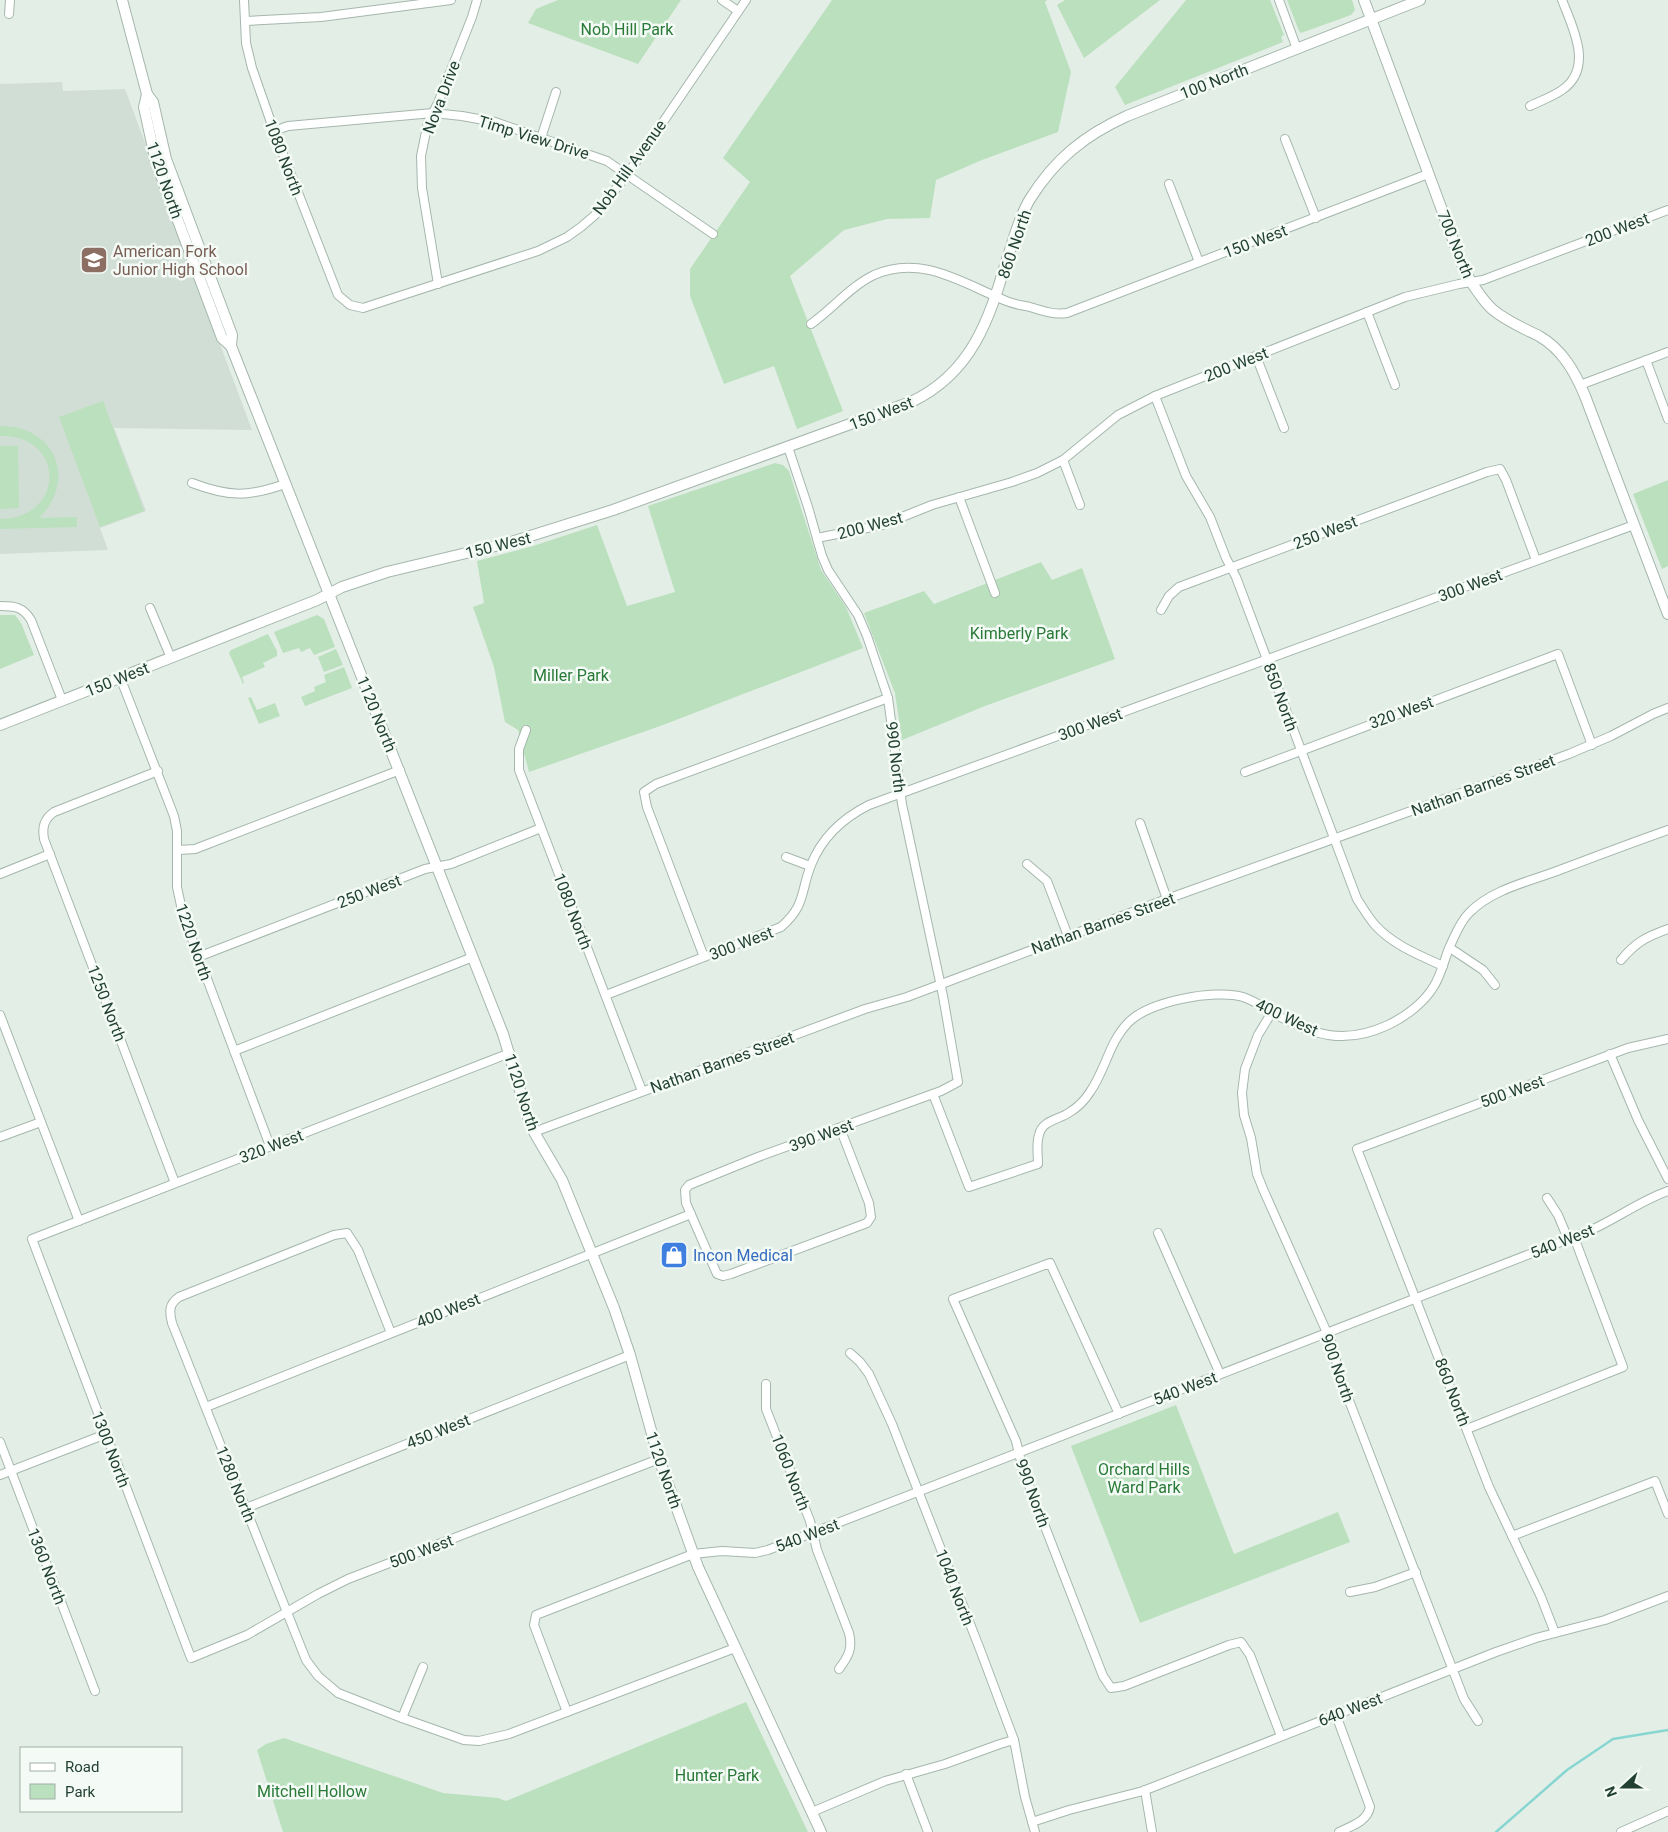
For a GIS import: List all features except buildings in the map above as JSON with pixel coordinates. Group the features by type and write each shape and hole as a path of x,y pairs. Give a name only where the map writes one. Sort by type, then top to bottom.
{"street":[{"path":"9,14 10,0"},
{"name":"1120 North","path":"122,0 147,94 144,107 156,162 222,338 231,346 438,866 510,1053 521,1097 534,1132 562,1180 592,1253 630,1354 659,1459 693,1554 734,1648 821,1832"},
{"name":"1080 North","path":"244,0 249,57 274,131 338,296 350,305"},
{"path":"245,21 321,17 451,0"},
{"name":"Nova Drive","path":"438,284 423,196 420,170 421,156 428,124 438,103 474,0"},
{"path":"722,0 738,11"},
{"name":"Nob Hill Avenue","path":"350,305 357,308 368,307 538,251 567,237 595,215 627,175 746,0"},
{"path":"1279,0 1297,49"},
{"name":"700 North","path":"1364,0 1462,264 1471,282 1491,308 1502,317 1539,336 1558,351 1571,367 1580,385 1668,614"},
{"name":"100 North","path":"1063,156 1104,126 1150,106 1420,0"},
{"path":"1530,106 1563,89 1571,82 1577,70 1580,58 1579,47 1562,0"},
{"path":"541,138 556,92"},
{"name":"Timp View Drive","path":"274,131 288,126 432,114 483,119 599,158 713,234"},
{"path":"1285,139 1316,218"},
{"name":"860 North","path":"977,339 996,296 1019,223 1029,200 1041,182 1063,156"},
{"name":"150 West","path":"811,324 868,278 876,274 898,269 929,268 1004,300 1048,313 1067,313 1428,174"},
{"path":"1169,184 1200,262"},
{"name":"200 West","path":"817,538 882,525 932,504 1027,477 1063,460 1118,415 1155,396 1414,294 1483,280 1668,210"},
{"path":"1367,312 1395,385"},
{"name":"150 West","path":"0,725 329,594 342,587 392,570 508,543 546,532 911,402 939,386 960,366 977,339"},
{"path":"1580,385 1668,352"},
{"path":"1256,356 1284,428"},
{"path":"1646,360 1668,419"},
{"name":"850 North","path":"1155,396 1186,476 1210,517 1231,568 1357,899 1374,924 1394,941 1443,966"},
{"name":"990 North","path":"788,447 828,570 853,607 864,629 888,698 900,794 940,984 958,1082"},
{"path":"1063,460 1080,505"},
{"name":"250 West","path":"1161,610 1169,596 1179,587 1487,472 1500,469 1506,480 1536,560"},
{"path":"192,483 214,491 241,494 264,492 285,484"},
{"path":"959,497 994,593"},
{"name":"300 West","path":"606,995 781,927 798,909 810,866 823,842 846,818 869,805 1634,525"},
{"path":"0,606 20,607 26,612 31,620 62,700"},
{"path":"150,608 170,658"},
{"name":"320 West","path":"1244,772 1558,654 1592,745"},
{"name":"1220 North","path":"120,677 174,816 178,850 176,874 183,915 270,1146"},
{"path":"704,958 647,807 644,792 656,784 888,698"},
{"name":"Nathan Barnes Street","path":"534,1132 865,1009 907,997 1168,899 1592,745 1668,708"},
{"name":"1080 North","path":"526,730 519,749 519,770 642,1091"},
{"path":"178,850 195,849 400,770"},
{"name":"1250 North","path":"158,771 54,812 48,816 42,830 176,1183"},
{"path":"1140,823 1168,899"},
{"name":"250 West","path":"198,957 425,869 451,864 541,828"},
{"name":"400 West","path":"933,1094 969,1187 1038,1164 1038,1140 1041,1129 1048,1122 1070,1113 1085,1100 1096,1084 1120,1034 1127,1024 1140,1013 1171,1001 1221,995 1242,997 1292,1024 1319,1034 1340,1037 1366,1033 1394,1022 1417,1006 1434,987 1458,927 1467,915 1491,897 1668,830"},
{"path":"0,874 50,854"},
{"path":"786,857 810,866"},
{"path":"1027,864 1047,881 1068,936"},
{"path":"1621,960 1632,947 1644,938 1668,929"},
{"path":"1450,948 1483,970 1495,985"},
{"path":"234,1051 473,957"},
{"name":"900 North","path":"1272,1012 1253,1046 1245,1069 1242,1093 1244,1115 1251,1138 1257,1174 1327,1333 1336,1356 1340,1377 1464,1699 1478,1721"},
{"path":"0,1015 79,1221"},
{"name":"500 West","path":"1357,1149 1610,1054 1644,1043 1668,1039"},
{"name":"320 West","path":"32,1239 510,1053"},
{"path":"1610,1054 1638,1120 1668,1179"},
{"name":"390 West","path":"691,1214 686,1203 685,1190 695,1182 949,1088 958,1082"},
{"path":"0,1137 41,1122"},
{"path":"691,1214 717,1274 723,1276 867,1223 871,1217 869,1203 840,1128"},
{"name":"860 North","path":"1357,1149 1489,1487 1541,1597 1555,1633"},
{"name":"540 West","path":"567,1712 534,1625 536,1615 693,1554 722,1551 755,1553 813,1532 1604,1225 1642,1202 1668,1191"},
{"path":"1467,1428 1623,1367 1571,1238 1547,1198"},
{"name":"400 West","path":"206,1407 691,1214"},
{"name":"1280 North","path":"391,1333 358,1250 348,1233 334,1235 179,1297 173,1301 170,1307 172,1322 306,1660 318,1676 338,1693 464,1740 479,1741 509,1734 734,1648"},
{"path":"1158,1233 1220,1374"},
{"name":"1300 North","path":"32,1239 191,1658"},
{"name":"990 North","path":"1119,1414 1050,1263 953,1299 1016,1442 1023,1470 1103,1676 1111,1688 1124,1686 1229,1645 1242,1642 1250,1655 1281,1736"},
{"name":"1040 North","path":"850,1353 869,1374 892,1424 918,1491 1014,1740 1025,1797 1035,1832"},
{"name":"450 West","path":"246,1508 630,1354"},
{"name":"1060 North","path":"766,1384 766,1409 810,1521 817,1550 852,1644 850,1653 839,1670"},
{"path":"0,1475 106,1434"},
{"name":"1360 North","path":"0,1442 95,1691"},
{"name":"500 West","path":"191,1658 247,1635 348,1579 659,1459"},
{"path":"1512,1536 1655,1481 1668,1514"},
{"path":"1350,1592 1375,1587 1416,1572"},
{"name":"640 West","path":"1032,1822 1075,1808 1145,1790 1528,1641 1604,1620 1668,1596"},
{"path":"402,1718 423,1667"},
{"path":"1336,1715 1370,1801 1369,1812 1361,1821 1339,1832"},
{"path":"812,1812 906,1774 945,1764 1014,1740"},
{"path":"906,1774 928,1832"},
{"path":"1145,1790 1152,1832"},
{"path":"1621,1832 1668,1810"}],"shaded area":[{"name":"American Fork Junior High School","path":"62,82 63,91 125,89 252,430 114,428 146,511 100,528 108,550 0,554 0,84"}],"green space":[{"name":"Nob Hill Park","path":"558,0 681,0 638,64 528,23 536,9"},
{"path":"832,0 1047,0 1045,2 1071,72 1058,132 982,160 936,180 930,218 887,219 844,230 790,276 843,411 797,429 774,366 724,384 690,296 690,269 750,182 723,158"},
{"path":"1065,0 1160,0 1084,58 1057,5"},
{"path":"1186,0 1270,0 1284,35 1281,37 1283,42 1125,105 1115,87"},
{"path":"1287,0 1352,0 1355,10 1351,15 1301,33"},
{"path":"103,401 144,511 100,527 59,417"},
{"path":"0,426 19,428 35,435 47,445 55,457 58,472 57,487 51,503 39,518 77,517 77,527 0,529 0,519 22,515 37,505 47,492 50,476 46,461 37,448 21,439 0,436"},
{"path":"0,446 18,446 19,508 0,509"},
{"name":"Miller Park","path":"775,463 783,465 789,471 821,570 846,607 863,648 663,725 529,772 518,730 505,722 494,667 473,607 484,603 477,561 533,546 597,525 627,606 675,592 648,506"},
{"path":"1668,480 1668,566 1662,569 1633,494"},
{"name":"Kimberly Park","path":"1041,562 1052,580 1082,568 1115,659 985,706 902,740 895,693 864,613 924,591 934,604"},
{"path":"0,615 15,615 21,623 34,655 0,669"},
{"path":"317,615 324,619 335,647 314,655 310,648 301,652 299,648 283,653 274,632"},
{"path":"268,634 277,651 277,656 263,663 265,667 242,677 243,684 229,653 231,650"},
{"path":"336,649 343,665 324,672 318,657"},
{"path":"344,667 352,688 305,706 301,697 315,691 314,687 326,682 324,675"},
{"path":"251,697 257,710 275,703 280,716 259,724 248,698"},
{"name":"Orchard Hills Ward Park","path":"1176,1405 1234,1554 1338,1512 1350,1542 1140,1623 1071,1446"},
{"name":"Hunter Park","path":"746,1702 808,1832 283,1832 257,1750 266,1744 284,1738 443,1793 498,1798 506,1801"}],"waterway":[{"path":"1496,1832 1567,1770 1613,1739 1668,1730"}],"place":[{"name":"American Fork Junior High School","path":"94,260"},
{"name":"Incon Medical","path":"674,1255"}],"park label":[{"name":"Mitchell Hollow","path":"312,1791"}]}
